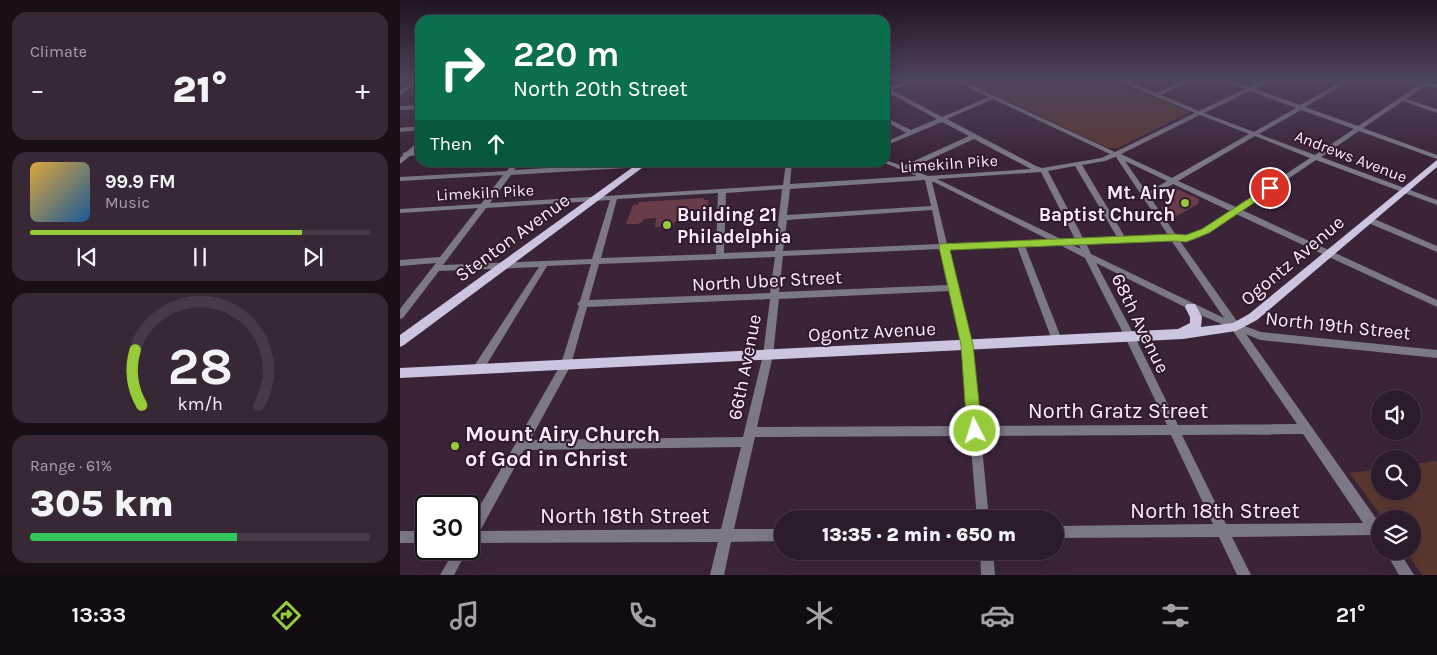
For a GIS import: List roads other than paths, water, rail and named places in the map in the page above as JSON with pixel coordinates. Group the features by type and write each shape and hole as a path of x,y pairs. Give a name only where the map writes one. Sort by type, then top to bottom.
{"main road":[{"name":"Ogontz Avenue","path":"400,372 1130,337 1182,334 1236,327 1264,309 1436,163"},
{"name":"Stenton Avenue","path":"400,342 641,167"},
{"path":"1182,334 1196,325 1196,317 1191,307"}],"street":[{"path":"400,108 415,106"},
{"path":"916,106 1034,168 1044,170"},
{"path":"890,142 976,106"},
{"path":"1011,106 1437,304"},
{"name":"Andrews Avenue","path":"1182,106 1437,203"},
{"name":"Limekiln Pike","path":"400,211 1044,170 1103,160 1214,106"},
{"path":"1294,106 1357,129 1436,163"},
{"path":"1146,196 1304,106"},
{"path":"400,263 506,265 1174,237 1186,239 1196,235 1236,210 1391,106"},
{"path":"1422,106 1437,111"},
{"path":"890,122 911,133"},
{"path":"400,130 415,128"},
{"path":"903,169 974,136"},
{"path":"400,162 404,154 415,146"},
{"path":"1115,154 1146,196 1371,523"},
{"name":"North 19th Street","path":"890,164 928,178 1191,307 1260,336 1437,354"},
{"path":"1078,164 1122,239"},
{"path":"400,316 513,167"},
{"path":"400,179 583,167"},
{"name":"66th Avenue","path":"716,575 768,355 789,167"},
{"name":"68th Avenue","path":"1044,170 1130,337 1244,575"},
{"path":"928,178 967,345 982,510"},
{"path":"720,256 722,191"},
{"path":"480,518 566,365 614,198"},
{"path":"784,218 935,208"},
{"path":"1369,220 1437,248"},
{"path":"1020,243 1058,340"},
{"path":"478,369 544,263"},
{"name":"North Uber Street","path":"582,304 954,288"},
{"path":"400,304 410,303"},
{"name":"North Gratz Street","path":"521,445 975,431 1306,429"},
{"name":"North 18th Street","path":"1064,532 1371,533"},
{"name":"North 18th Street","path":"480,537 774,535"},
{"path":"400,537 415,537"},
{"path":"447,575 456,560"},
{"path":"987,560 988,575"},
{"path":"1397,560 1407,575"}],"place":[{"name":"Mt. Airy Baptist Church","path":"1185,203"},
{"name":"Building 21 Philadelphia","path":"667,225"},
{"name":"Mount Airy Church of God in Christ","path":"455,446"}]}
